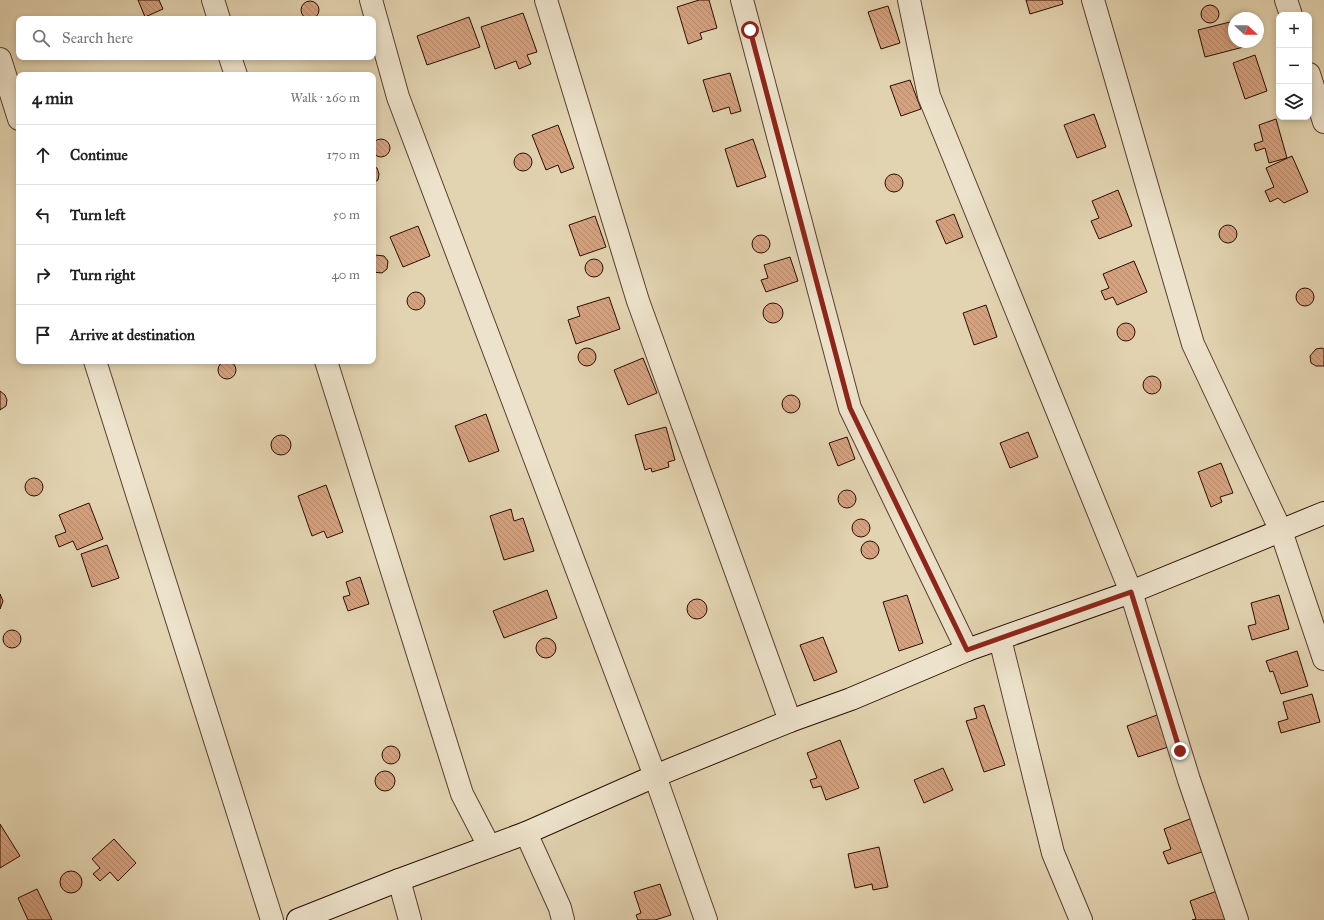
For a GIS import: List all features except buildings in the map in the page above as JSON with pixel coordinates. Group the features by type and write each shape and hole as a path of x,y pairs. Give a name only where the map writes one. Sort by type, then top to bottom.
{"street":[{"path":"213,0 217,16"},
{"path":"371,0 375,16"},
{"path":"546,0 638,301 790,721"},
{"path":"742,0 850,408 967,650"},
{"path":"909,0 929,96 1131,592 1189,780 1237,920"},
{"path":"1094,0 1193,344 1281,531 1324,659"},
{"path":"1286,0 1290,12"},
{"path":"376,18 398,97 654,776 706,920"},
{"path":"0,59 16,110"},
{"path":"231,60 235,72"},
{"path":"1312,84 1324,122"},
{"path":"96,364 272,920"},
{"path":"327,364 462,794 489,846"},
{"path":"298,920 399,880 526,833 654,776 790,721 851,699 967,650 1131,592 1324,513"},
{"path":"1000,639 1053,853 1081,920"},
{"path":"526,833 560,908 563,920"},
{"path":"399,880 410,920"}],"route":[{"path":"750,30 850,408 967,650 1131,592 1180,751"}]}
